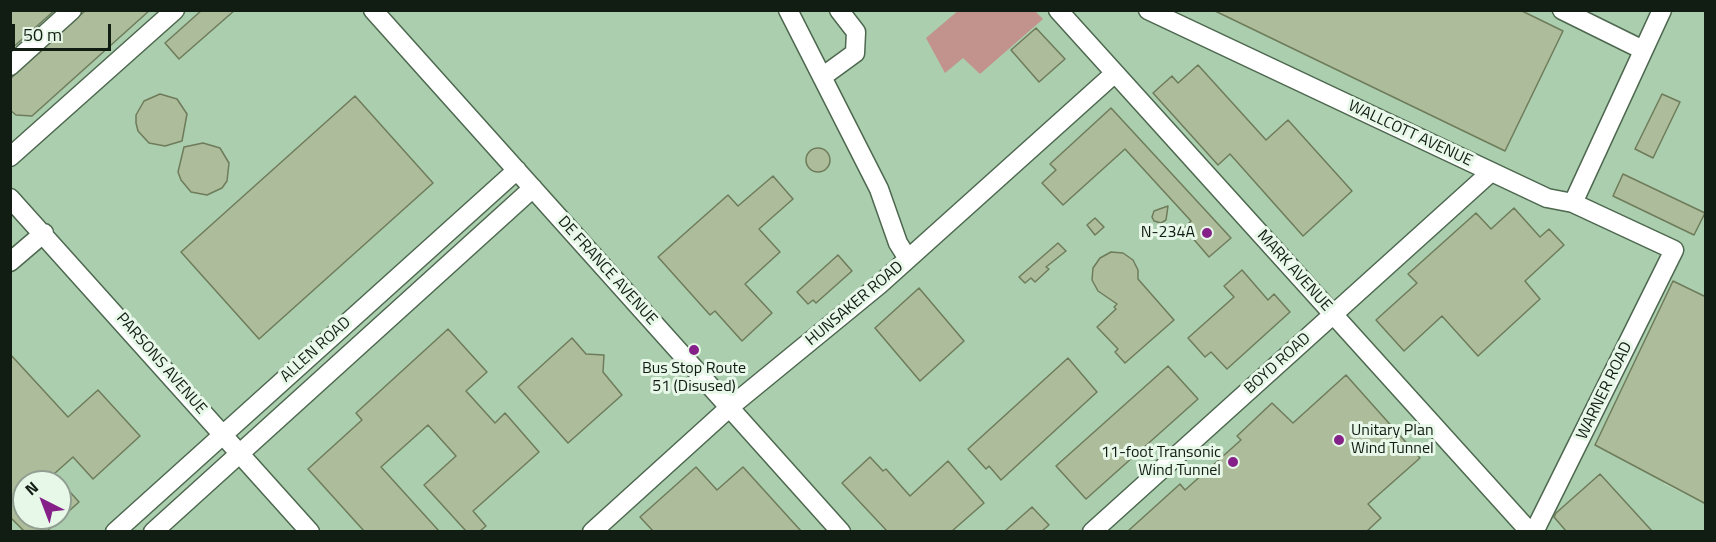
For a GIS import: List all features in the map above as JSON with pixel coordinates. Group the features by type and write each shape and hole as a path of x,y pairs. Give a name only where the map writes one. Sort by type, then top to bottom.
{"street":[{"path":"10,66 72,10"},
{"path":"14,147 175,10"},
{"name":"DE FRANCE AVENUE","path":"373,10 841,531"},
{"path":"788,10 879,189 898,243 908,259"},
{"path":"822,76 855,53 856,32 839,10"},
{"name":"MARK AVENUE","path":"1058,10 1530,531"},
{"name":"WALLCOTT AVENUE","path":"1148,10 1547,198 1573,203 1674,250"},
{"path":"1562,10 1643,50"},
{"path":"1573,203 1662,10"},
{"name":"HUNSAKER ROAD","path":"592,531 730,407 908,259 1114,73"},
{"name":"ALLEN ROAD","path":"115,531 517,170"},
{"name":"BOYD ROAD","path":"1092,531 1491,172"},
{"name":"ALLEN ROAD","path":"153,531 533,188"},
{"name":"PARSONS AVENUE","path":"10,198 44,232 222,435 310,531"},
{"path":"10,262 44,232"},
{"name":"WARNER ROAD","path":"1534,531 1674,250"}],"shaded area":[{"path":"959,10 1035,11 1043,19 980,74 963,58 945,73 926,38"},
{"path":"10,11 1705,11 1705,502 1665,482 1664,484 1705,504 1705,531 11,531"}],"building":[{"path":"10,10 55,10 10,50"},
{"path":"86,10 150,10 32,116 16,115 10,110 10,79"},
{"path":"202,10 235,10 179,59 165,43"},
{"path":"1213,10 1520,10 1563,31 1505,151"},
{"path":"1036,28 1065,59 1039,82 1011,50"},
{"path":"1198,65 1266,140 1288,120 1352,191 1303,236 1230,154 1218,165 1153,93 1172,76 1178,83"},
{"path":"160,94 177,99 187,114 182,141 165,146 149,143 138,131 136,123 136,115 144,101"},
{"path":"1662,94 1680,102 1653,158 1635,149"},
{"path":"355,96 433,183 259,339 181,252"},
{"path":"1111,108 1231,238 1209,257 1184,228 1191,221 1125,149 1063,205 1042,183 1056,170 1050,164"},
{"path":"203,143 220,148 229,163 227,181 222,188 207,195 191,192 181,180 178,172 184,147"},
{"path":"813,148 823,148 830,155 830,165 823,172 813,172 806,165 806,155"},
{"path":"1623,174 1705,213 1694,235 1613,196"},
{"path":"773,176 793,199 759,229 780,252 745,284 772,313 742,341 715,311 710,315 658,257 728,195 738,206"},
{"path":"1168,206 1166,220 1161,223 1154,221 1152,217 1154,211"},
{"path":"1514,208 1540,237 1549,229 1564,245 1525,281 1540,299 1478,356 1442,316 1404,351 1376,320 1417,283 1408,274 1476,213 1491,229"},
{"path":"1095,218 1104,227 1095,235 1087,225"},
{"path":"1058,243 1066,251 1046,267 1049,269 1035,282 1031,278 1025,283 1019,277"},
{"path":"1111,252 1123,253 1133,260 1138,270 1138,279 1174,320 1125,363 1115,352 1118,349 1097,327 1116,309 1114,307 1117,304 1098,291 1092,280 1093,268 1100,258"},
{"path":"838,255 852,271 816,303 813,300 808,304 797,292"},
{"path":"1242,270 1268,300 1274,294 1290,312 1227,369 1211,352 1205,357 1188,338 1234,297 1224,286"},
{"path":"1673,281 1706,297 1706,504 1595,445"},
{"path":"919,288 964,341 920,381 875,328"},
{"path":"448,329 487,372 466,391 495,423 505,413 539,452 473,511 486,526 480,531 466,531 424,485 456,456 428,425 381,467 439,531 364,531 308,469 362,420 356,413"},
{"path":"572,338 586,354 604,355 603,372 622,395 568,443 518,387"},
{"path":"10,354 68,417 98,390 140,436 93,479 73,457 58,470 12,470 12,519 10,517"},
{"path":"1068,358 1097,392 1001,480 989,466 986,469 968,449"},
{"path":"1168,366 1198,399 1086,499 1056,466"},
{"name":"Unitary Plan Wind Tunnel","path":"1346,375 1420,458 1368,504 1381,518 1367,531 1128,531 1180,484 1185,490 1241,440 1237,436 1272,403 1293,423"},
{"path":"870,457 883,471 886,469 910,496 948,461 984,503 952,531 887,531 842,483"},
{"path":"696,467 717,490 743,467 801,531 653,531 640,517"},
{"path":"1600,474 1652,531 1566,531 1554,517 1556,513"},
{"path":"72,494 79,502 72,508"},
{"path":"1032,507 1049,525 1042,531 1005,531"},
{"path":"23,530 48,530 47,531"}],"place":[{"name":"N-234A","path":"1207,233"},
{"name":"Bus Stop Route 51 (Disused)","path":"694,350"},
{"name":"Unitary Plan Wind Tunnel","path":"1339,440"},
{"name":"11-foot Transonic Wind Tunnel","path":"1233,462"}]}
